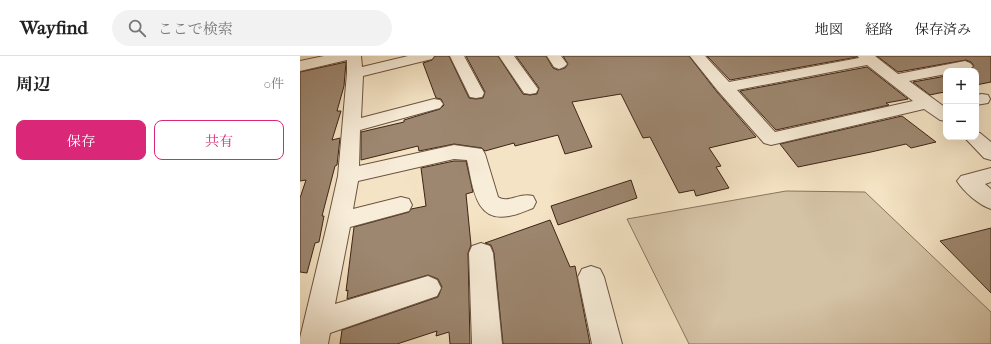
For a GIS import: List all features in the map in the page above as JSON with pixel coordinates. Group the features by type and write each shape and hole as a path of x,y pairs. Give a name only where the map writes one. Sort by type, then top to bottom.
{"street":[{"path":"300,66 428,56"},
{"path":"457,56 476,93"},
{"path":"506,56 530,89"},
{"path":"697,56 771,139 939,109"},
{"path":"724,88 868,58 895,79 939,109"},
{"path":"316,333 348,176 351,127 350,62"},
{"path":"895,79 965,66"},
{"path":"351,127 434,104"},
{"path":"977,140 991,152"},
{"path":"348,176 454,152 474,154 488,202 494,207 508,208 525,202"},
{"path":"991,175 968,181 991,201"},
{"path":"340,221 401,206"},
{"path":"481,252 487,344"},
{"path":"591,278 607,344"},
{"path":"316,333 428,288"}],"shaded area":[{"path":"786,191 865,192 991,312 991,344 689,344 627,219"}],"building":[{"path":"435,56 449,56 469,98 476,99 483,98 485,92 466,56 498,56 523,94 530,95 537,94 539,88 516,56 546,56 553,68 558,70 565,68 568,64 563,56 689,56 717,92 756,137 709,148 721,166 716,167 729,188 696,196 694,190 679,193 650,137 643,138 621,94 572,102 592,147 565,154 558,135 515,146 514,143 485,151 482,148 454,144 419,151 418,146 361,160 361,132 404,122 404,120 440,109 444,105 441,99 436,98 423,63 432,60"},
{"path":"707,56 857,56 857,57 730,80"},
{"path":"877,56 991,56 991,82 979,84 979,68 972,68 974,66 971,62 966,60 898,72"},
{"path":"346,62 344,86 337,111 341,111 332,140 340,138 337,165 335,166 322,216 324,216 319,242 315,243 307,273 300,272 300,198 306,180 300,181 300,72"},
{"path":"867,67 908,99 886,103 889,105 776,130 740,91"},
{"path":"943,77 943,92 930,95 913,82"},
{"path":"902,116 936,142 911,148 906,144 798,167 780,144"},
{"path":"454,161 466,161 473,192 466,194 471,245 468,253 470,344 450,344 449,332 436,336 437,331 397,344 340,344 342,330 438,297 442,287 438,279 428,275 347,299 348,290 346,291 354,227 409,212 411,209 426,206 421,168"},
{"path":"631,180 637,198 558,225 551,206"},
{"path":"550,220 570,267 575,266 590,344 503,344 494,253 491,245 485,243"},
{"path":"991,228 991,293 940,241"}]}
